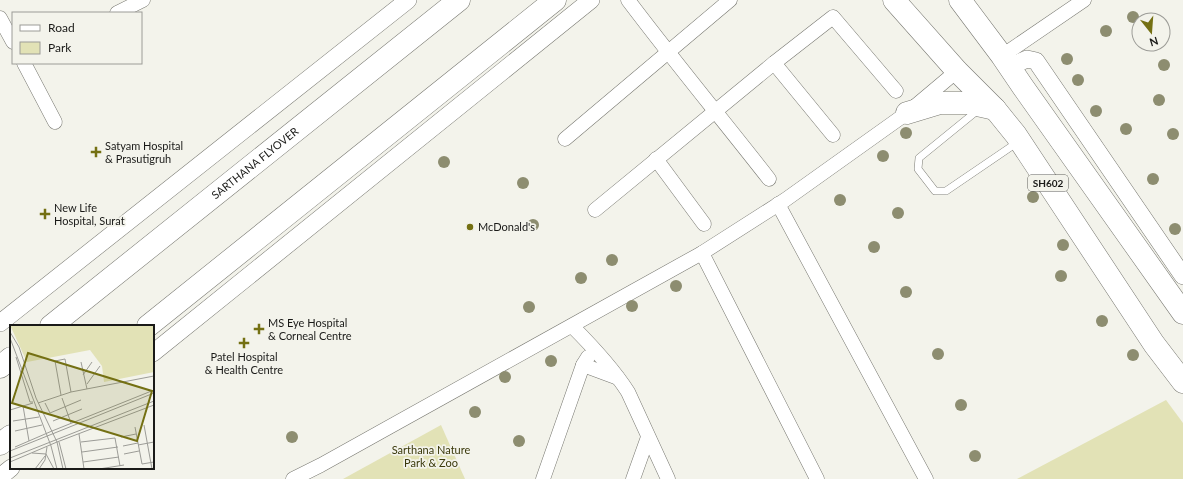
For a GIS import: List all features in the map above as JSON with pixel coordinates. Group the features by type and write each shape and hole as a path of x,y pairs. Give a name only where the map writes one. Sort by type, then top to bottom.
{"main road":[{"name":"SARTHANA FLYOVER","path":"52,325 459,0"},
{"path":"149,325 555,0"},
{"name":"SH602","path":"894,0 1020,141 1154,344 1183,382"},
{"name":"SH602","path":"960,0 1006,62 1183,313"},
{"path":"907,113 940,103 968,103 989,107"},
{"path":"0,367 10,359"},
{"path":"0,444 10,437"}],"street":[{"path":"119,12 143,0"},
{"path":"0,323 408,0"},
{"path":"154,352 591,0"},
{"path":"628,0 668,53 769,179"},
{"path":"565,139 730,0"},
{"path":"1006,62 1081,1"},
{"path":"595,210 774,63 833,17 896,91"},
{"path":"0,18 12,40"},
{"path":"1006,62 1027,59 1036,61 1183,276"},
{"path":"774,63 833,135"},
{"path":"25,64 55,122"},
{"path":"293,479 321,465 702,253 778,204 907,113 957,71"},
{"path":"656,160 704,224"},
{"path":"778,204 926,479"},
{"path":"702,253 817,479"},
{"path":"572,326 620,379 628,392 668,479"},
{"path":"543,479 583,365 594,349"},
{"path":"583,365 620,379"},
{"path":"633,479 648,437"},
{"path":"0,477 10,469"}],"lane":[{"path":"989,107 919,158 918,169 935,191 946,191 1020,141"}],"green space":[{"path":"1166,400 1183,423 1183,479 1017,479"},
{"name":"Sarthana Nature Park & Zoo","path":"441,425 465,479 343,479"}],"place":[{"name":"Satyam Hospital & Prasutigruh","path":"96,152"},
{"name":"New Life Hospital, Surat","path":"45,214"},
{"name":"McDonald's","path":"470,227"},
{"name":"MS Eye Hospital & Corneal Centre","path":"259,329"},
{"name":"Patel Hospital & Health Centre","path":"244,343"}]}
